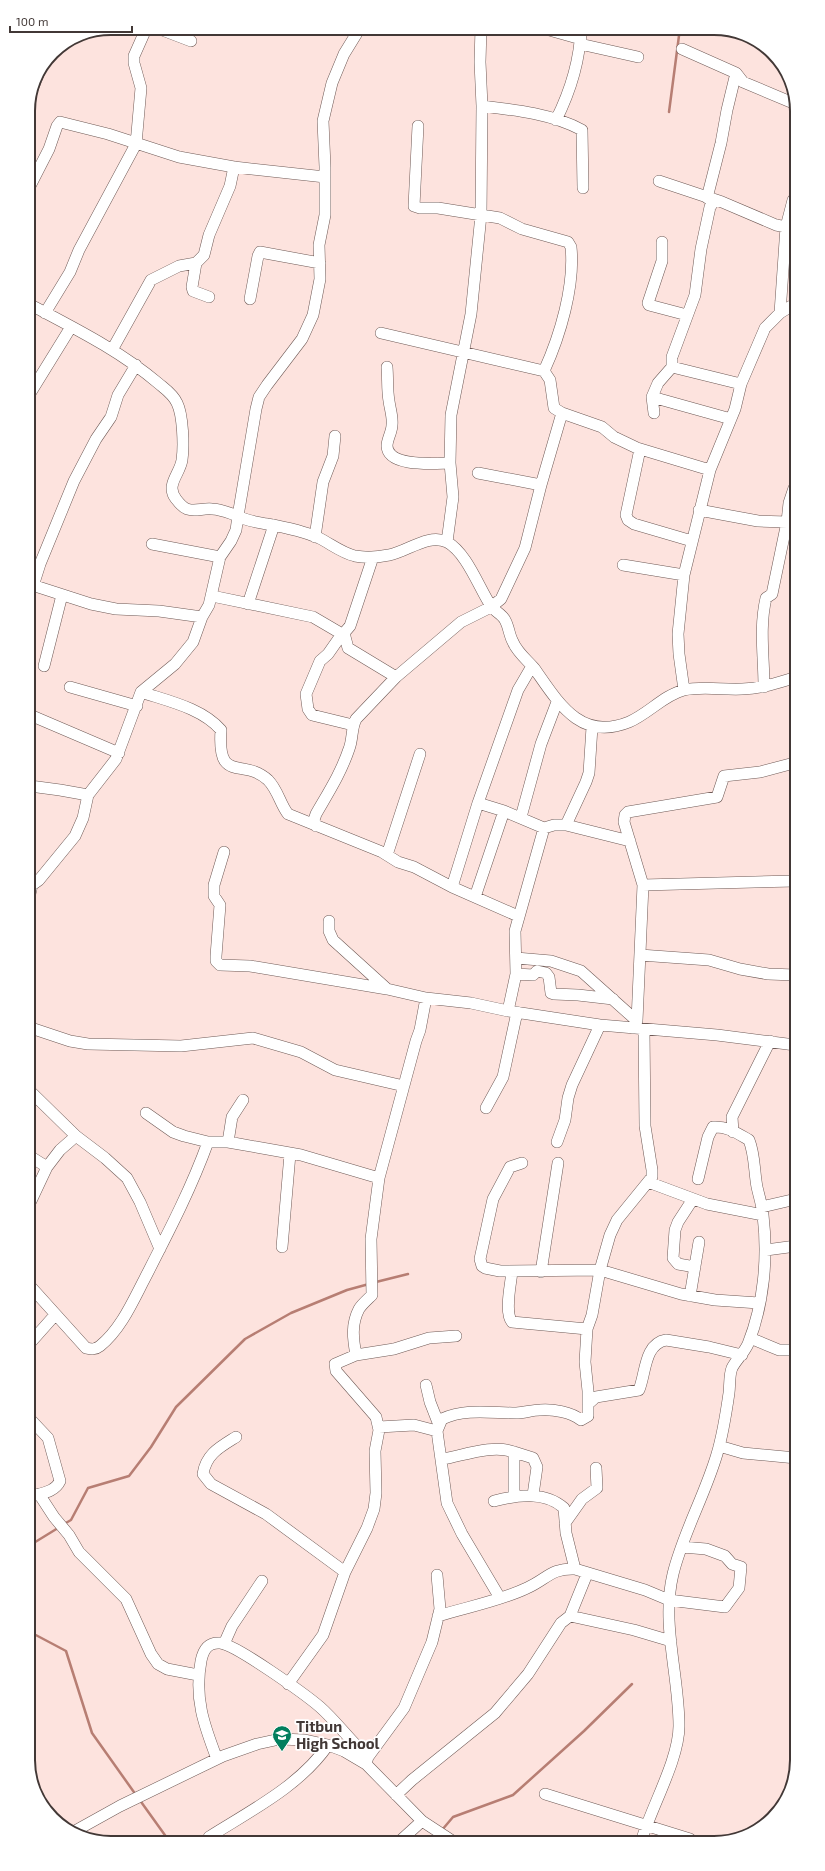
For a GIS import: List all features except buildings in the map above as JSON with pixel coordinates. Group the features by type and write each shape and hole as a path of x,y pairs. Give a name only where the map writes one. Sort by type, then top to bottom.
{"street":[{"path":"45,313 70,272 79,250 136,144 141,88 134,63 134,56 145,35"},
{"path":"172,35 191,41"},
{"path":"35,884 72,841 83,818 88,795 96,782 111,766 118,753 141,692 175,664 186,652 193,642 202,617 210,605 220,557 233,535 238,516 259,397 308,327 313,315 320,279 320,236 325,215 325,177 322,130 332,83 339,65 356,35"},
{"path":"447,542 453,497 450,463 451,415 471,314 481,215 481,35"},
{"path":"556,120 564,105 581,37 638,57"},
{"path":"682,49 736,73 743,82 790,102"},
{"path":"654,413 652,398 658,383 672,367 672,357 695,295 701,249 727,110 736,73"},
{"path":"482,106 530,112 582,130 583,188"},
{"path":"35,176 49,149 57,126 60,122 108,134 179,157 234,166 325,177"},
{"path":"418,126 414,206 420,208 438,208 500,218 522,229 568,242 571,247 567,303 554,350 544,371"},
{"path":"112,350 151,280 179,266 196,263 204,255 209,235 230,186 234,166"},
{"path":"659,181 711,199 776,225 786,227"},
{"path":"780,313 786,227 790,212"},
{"path":"662,242 662,261 648,303 649,305 687,315"},
{"path":"250,299 260,252 320,263"},
{"path":"196,263 192,287 193,291 209,297"},
{"path":"35,307 97,339 136,365 170,393 177,402 180,413 183,452 182,462 173,479 172,486 174,496 186,509 217,509 243,519 274,525 315,537 343,552 355,556 390,555 425,542 439,540 447,542 457,550 478,579 491,607 504,618 512,642 532,666 557,702 570,715 581,723 592,727 602,728 629,722 673,695 684,690 764,687 790,679"},
{"path":"684,690 678,634 684,575 710,470 731,419 742,384 765,328 780,313 790,307"},
{"path":"35,385 71,327"},
{"path":"382,332 544,371 550,380 554,408 562,413 602,427 614,437 640,449 710,470"},
{"path":"35,576 74,481 96,439 110,417 118,395 136,365"},
{"path":"387,367 389,384 388,399 392,420 387,445 388,452 397,460 407,462 450,463"},
{"path":"672,367 742,384"},
{"path":"652,398 669,404 731,419"},
{"path":"316,826 314,820 316,814 343,765 351,744 353,725 356,719 396,677 461,622 491,607 501,599 521,559 562,413"},
{"path":"315,537 323,482 333,456 335,436"},
{"path":"640,449 626,515 628,520 634,524 692,541"},
{"path":"478,473 541,485"},
{"path":"764,687 761,640 763,613 766,598 772,594 790,500"},
{"path":"699,510 758,521 787,522"},
{"path":"248,604 274,525"},
{"path":"152,544 220,557"},
{"path":"353,725 312,715 308,709 306,694 320,661 328,654 350,626 373,556"},
{"path":"624,565 684,575"},
{"path":"35,586 91,604 116,609 159,611 202,617"},
{"path":"44,666 62,595"},
{"path":"212,596 313,617 343,633 348,648 396,677"},
{"path":"452,887 478,803 518,690 532,666"},
{"path":"70,687 137,706"},
{"path":"141,692 182,706 215,723 220,730 221,756 228,764 236,769 257,772 268,780 276,790 288,814 387,855 398,862 414,867 475,898 518,916"},
{"path":"521,817 544,732 557,702"},
{"path":"35,717 118,753"},
{"path":"566,825 589,773 592,727"},
{"path":"387,855 420,754"},
{"path":"438,1428 444,1418 470,1412 516,1413 541,1410 576,1416 581,1420 588,1416 584,1362 587,1329 592,1315 600,1270 610,1234 617,1220 652,1177 644,1120 646,1087 638,1026 643,885 624,822 625,815 628,812 717,797 724,776 760,772 790,764"},
{"path":"35,787 88,795"},
{"path":"478,803 521,817 544,828 554,825 566,825 630,842"},
{"path":"475,898 504,811"},
{"path":"486,1108 489,1100 503,1077 516,974 514,940 518,916 544,828"},
{"path":"224,852 214,885 214,896 220,905 221,911 216,956 217,963 250,966 387,989 426,998 470,1003 512,1012 600,1025 638,1026 790,1044"},
{"path":"643,885 790,882"},
{"path":"329,921 329,931 333,940 387,989"},
{"path":"640,955 709,960 740,969 768,974 790,974"},
{"path":"516,958 551,961 581,971 613,999 638,1026"},
{"path":"516,974 534,975 537,971 546,972 549,977 551,993 554,994 613,999"},
{"path":"356,1355 352,1334 360,1308 372,1295 371,1239 379,1178 420,1030 426,998"},
{"path":"557,1142 565,1120 568,1098 572,1085 600,1025"},
{"path":"35,1030 70,1041 88,1044 175,1046 253,1038 301,1052 335,1070 404,1086"},
{"path":"733,1132 732,1116 770,1041"},
{"path":"35,1095 76,1136 105,1158 126,1178 140,1202 160,1249"},
{"path":"228,1142 232,1117 243,1100"},
{"path":"146,1113 173,1132 208,1142 228,1142 318,1159 379,1178"},
{"path":"643,1836 662,1787 678,1738 680,1726 671,1641 669,1600 673,1573 719,1446 724,1425 732,1368 742,1356 750,1338 759,1303 766,1250 763,1211 756,1181 752,1148 749,1140 728,1128 713,1127 708,1137 698,1179"},
{"path":"35,1192 47,1167 60,1150 76,1136"},
{"path":"35,1292 86,1348 92,1350 99,1347 116,1330 130,1308 194,1181 208,1142"},
{"path":"282,1247 290,1154"},
{"path":"35,1160 47,1167"},
{"path":"522,1163 510,1167 493,1200 480,1260 482,1266 485,1268 500,1271 541,1272 600,1270 690,1296 759,1303"},
{"path":"541,1272 558,1163"},
{"path":"648,1182 693,1199 763,1211 790,1201"},
{"path":"693,1199 678,1222 675,1230 673,1258 678,1264 695,1267"},
{"path":"690,1296 699,1242"},
{"path":"766,1250 790,1247"},
{"path":"512,1271 508,1311 509,1318 512,1322 587,1329"},
{"path":"35,1338 55,1315"},
{"path":"288,1684 323,1635 345,1572 367,1528 374,1509 376,1493 375,1458 379,1427 376,1417 336,1371 336,1363 356,1355 394,1349 429,1338 456,1336"},
{"path":"750,1338 779,1350 790,1350"},
{"path":"588,1404 596,1397 639,1390 650,1351 661,1341 666,1340 709,1347 742,1356"},
{"path":"426,1385 438,1428 448,1503 453,1516 487,1578 500,1598"},
{"path":"35,1424 48,1438 60,1481 58,1486 52,1490 35,1495 69,1535 80,1552 126,1599 151,1654 158,1664 167,1670 198,1675"},
{"path":"379,1427 414,1425 438,1428"},
{"path":"236,1437 216,1450 209,1457 203,1474 206,1479 212,1484 271,1518 345,1572"},
{"path":"719,1446 743,1453 790,1457"},
{"path":"443,1459 488,1450 506,1449 533,1458 537,1467 533,1496"},
{"path":"514,1452 514,1496"},
{"path":"566,1523 582,1498 596,1488 598,1483 596,1468"},
{"path":"494,1501 514,1496 533,1496 559,1504 564,1508 566,1533 575,1569"},
{"path":"438,1616 500,1598 527,1588 556,1571 575,1569 587,1574 645,1590 669,1600 725,1607 739,1588 741,1567 732,1564 725,1556 706,1549 682,1547"},
{"path":"396,1795 449,1749 481,1726 495,1713 528,1674 561,1623 570,1616 587,1574"},
{"path":"367,1761 404,1708 432,1642 440,1609 437,1575"},
{"path":"224,1644 232,1626 262,1581"},
{"path":"570,1616 634,1630 671,1641"},
{"path":"217,1759 204,1726 199,1706 198,1675 204,1650 209,1645 224,1644 270,1671 319,1707 396,1795 422,1821 445,1836"},
{"path":"79,1829 120,1806 217,1759 257,1744 280,1739 305,1740 328,1745 367,1761"},
{"path":"211,1836 279,1793 319,1758 328,1745"},
{"path":"545,1794 680,1836"},
{"path":"406,1836 422,1821"}],"waterway":[{"path":"669,112 679,35"},
{"path":"376,1282 408,1274"},
{"path":"64,1524 71,1520 88,1488 129,1476 151,1447 176,1407 245,1339 291,1313 347,1290 369,1284"},
{"path":"35,1542 58,1528"},
{"path":"35,1635 66,1651 92,1733 136,1795"},
{"path":"442,1830 453,1817 513,1795 584,1731 632,1684"},
{"path":"139,1799 166,1836"}],"place":[{"name":"Titbun High School","path":"282,1752"}]}
